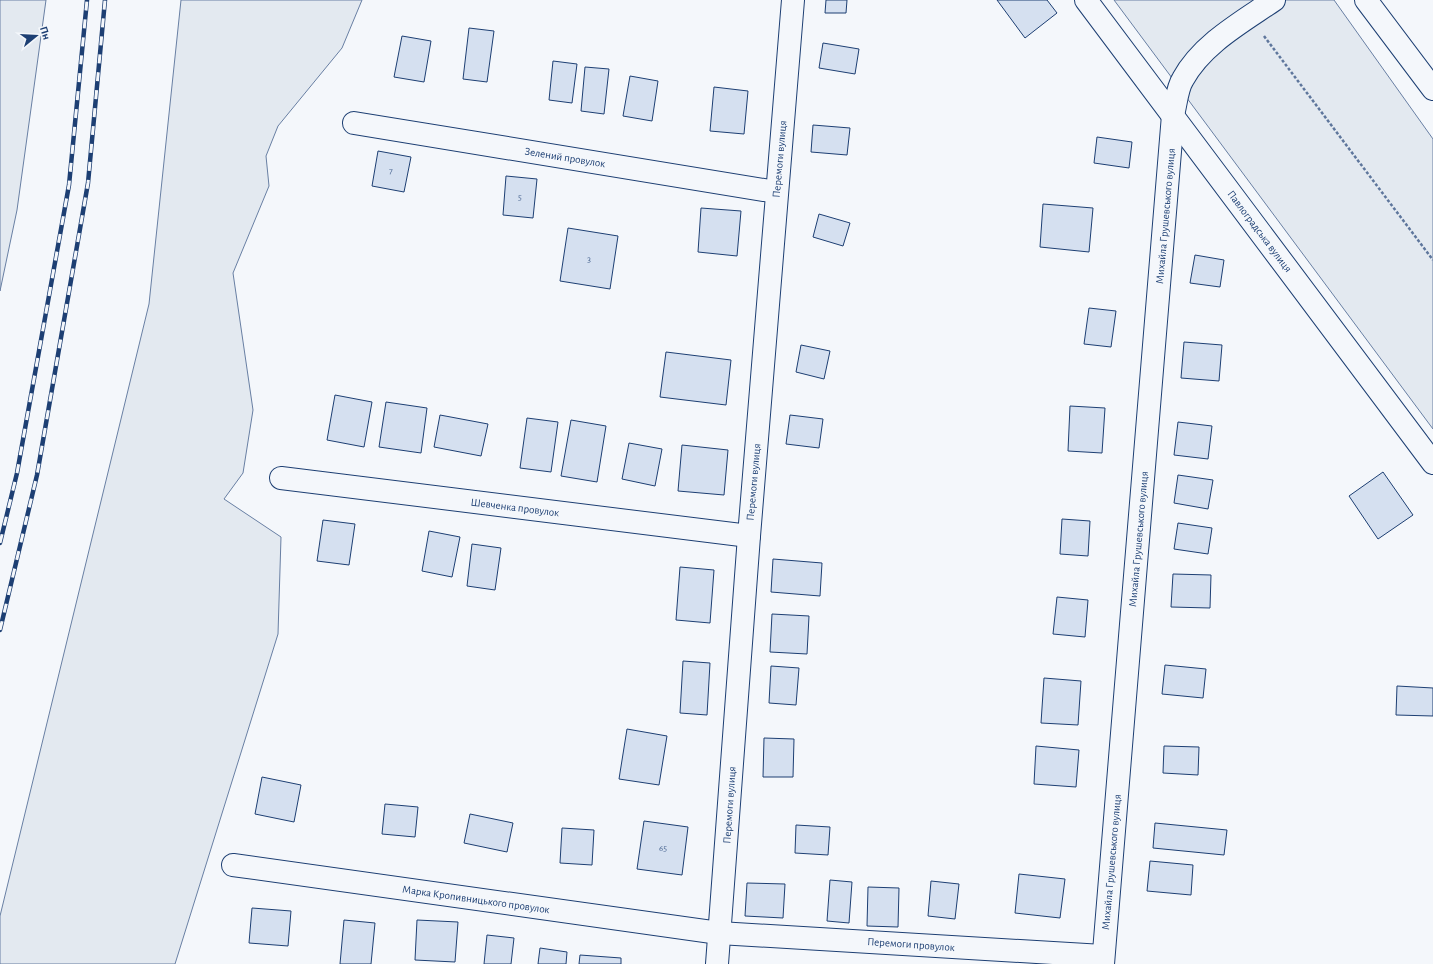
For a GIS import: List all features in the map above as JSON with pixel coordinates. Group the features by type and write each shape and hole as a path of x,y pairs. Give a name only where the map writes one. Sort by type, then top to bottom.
{"street":[{"name":"Перемоги вулиця","path":"717,964 748,536 793,0"},
{"name":"Павлоградська вулиця","path":"1086,0 1433,463"},
{"name":"Михайла Грушевського вулиця","path":"1103,960 1173,115 1182,79 1200,56 1223,36 1274,0"},
{"path":"1366,0 1433,89"},
{"name":"Зелений провулок","path":"354,123 776,192"},
{"name":"Шевченка провулок","path":"281,478 748,536"},
{"name":"Марка Кропивницького провулок","path":"233,864 719,933"},
{"name":"Перемоги провулок","path":"719,933 1103,960"}],"path":[{"path":"1250,17 1433,260"}],"shaded area":[{"path":"0,0 46,0 17,210 0,291"},
{"path":"181,0 362,0 342,48 278,126 266,156 269,186 233,273 253,410 243,473 224,499 281,537 278,634 175,964 0,964 0,916 149,304"},
{"path":"1114,0 1334,0 1433,139 1433,429"}],"building":[{"path":"826,0 847,0 846,13 825,13"},
{"path":"997,0 1047,0 1057,13 1025,38"},
{"path":"469,28 494,31 487,82 463,79"},
{"path":"402,36 431,41 424,82 394,77"},
{"path":"823,43 859,49 855,74 819,68"},
{"path":"553,61 577,64 572,103 549,100"},
{"path":"585,67 609,69 604,114 581,111"},
{"path":"630,76 658,81 652,121 623,116"},
{"path":"714,87 748,91 744,134 710,131"},
{"path":"813,125 850,128 847,155 811,152"},
{"path":"1097,137 1132,142 1129,168 1094,163"},
{"path":"378,151 411,157 404,192 372,186"},
{"path":"506,176 537,179 533,218 503,215"},
{"path":"1043,204 1093,208 1089,252 1040,247"},
{"path":"701,208 741,211 737,256 698,252"},
{"path":"819,214 850,223 843,246 813,237"},
{"path":"568,228 618,236 610,289 560,281"},
{"path":"1195,255 1224,260 1220,287 1190,283"},
{"path":"1089,308 1116,311 1111,347 1084,344"},
{"path":"1184,342 1222,345 1219,381 1181,378"},
{"path":"801,345 830,351 824,379 796,372"},
{"path":"666,352 731,360 726,405 660,397"},
{"path":"335,395 372,402 364,447 327,440"},
{"path":"386,402 427,408 421,453 379,447"},
{"path":"1070,406 1105,408 1102,453 1068,451"},
{"path":"440,415 488,424 481,456 434,447"},
{"path":"790,415 823,419 819,448 786,444"},
{"path":"527,418 558,422 551,472 520,468"},
{"path":"571,420 606,426 597,482 561,476"},
{"path":"1178,422 1212,426 1208,459 1174,455"},
{"path":"629,443 662,449 655,486 622,479"},
{"path":"682,445 728,450 724,495 678,491"},
{"path":"1383,472 1413,515 1378,539 1349,496"},
{"path":"1178,475 1213,480 1208,509 1174,503"},
{"path":"1062,519 1090,521 1088,556 1060,554"},
{"path":"323,520 355,524 349,565 317,561"},
{"path":"1178,523 1212,528 1208,554 1174,549"},
{"path":"429,531 460,537 452,577 422,571"},
{"path":"472,544 501,548 495,590 467,586"},
{"path":"773,559 822,563 820,596 771,592"},
{"path":"680,567 714,570 710,623 676,620"},
{"path":"1173,574 1211,575 1210,608 1171,607"},
{"path":"1057,597 1088,600 1085,637 1053,634"},
{"path":"772,614 809,616 807,654 770,652"},
{"path":"683,661 710,663 707,715 680,713"},
{"path":"1165,665 1206,669 1203,698 1162,694"},
{"path":"771,666 799,668 796,705 769,703"},
{"path":"1044,678 1081,681 1078,725 1041,723"},
{"path":"1397,686 1433,688 1433,716 1396,715"},
{"path":"627,729 667,736 659,785 619,779"},
{"path":"764,738 794,739 793,777 763,777"},
{"path":"1036,746 1079,750 1076,787 1034,784"},
{"path":"1164,746 1199,747 1198,775 1163,773"},
{"path":"262,777 301,785 294,822 255,814"},
{"path":"385,804 418,807 415,837 382,834"},
{"path":"470,814 513,823 507,852 464,843"},
{"path":"644,821 688,827 682,875 637,869"},
{"path":"1155,823 1227,830 1224,855 1153,848"},
{"path":"796,825 830,827 828,855 795,853"},
{"path":"562,828 594,830 592,865 560,863"},
{"path":"1150,861 1193,865 1191,895 1147,891"},
{"path":"1019,874 1065,879 1060,918 1015,913"},
{"path":"830,880 852,882 849,923 827,921"},
{"path":"931,881 959,884 955,919 928,916"},
{"path":"747,883 785,884 783,918 745,916"},
{"path":"868,887 899,888 898,927 867,926"},
{"path":"252,908 291,911 288,946 249,943"},
{"path":"344,920 375,923 371,964 340,964"},
{"path":"417,920 458,922 455,962 415,960"},
{"path":"487,935 514,938 511,964 484,964"},
{"path":"540,948 567,952 566,964 538,964"},
{"path":"580,955 621,958 621,964 579,964"}],"railway":[{"path":"0,543 17,473 69,185 87,0"},
{"path":"0,630 37,475 88,183 105,0"}]}
